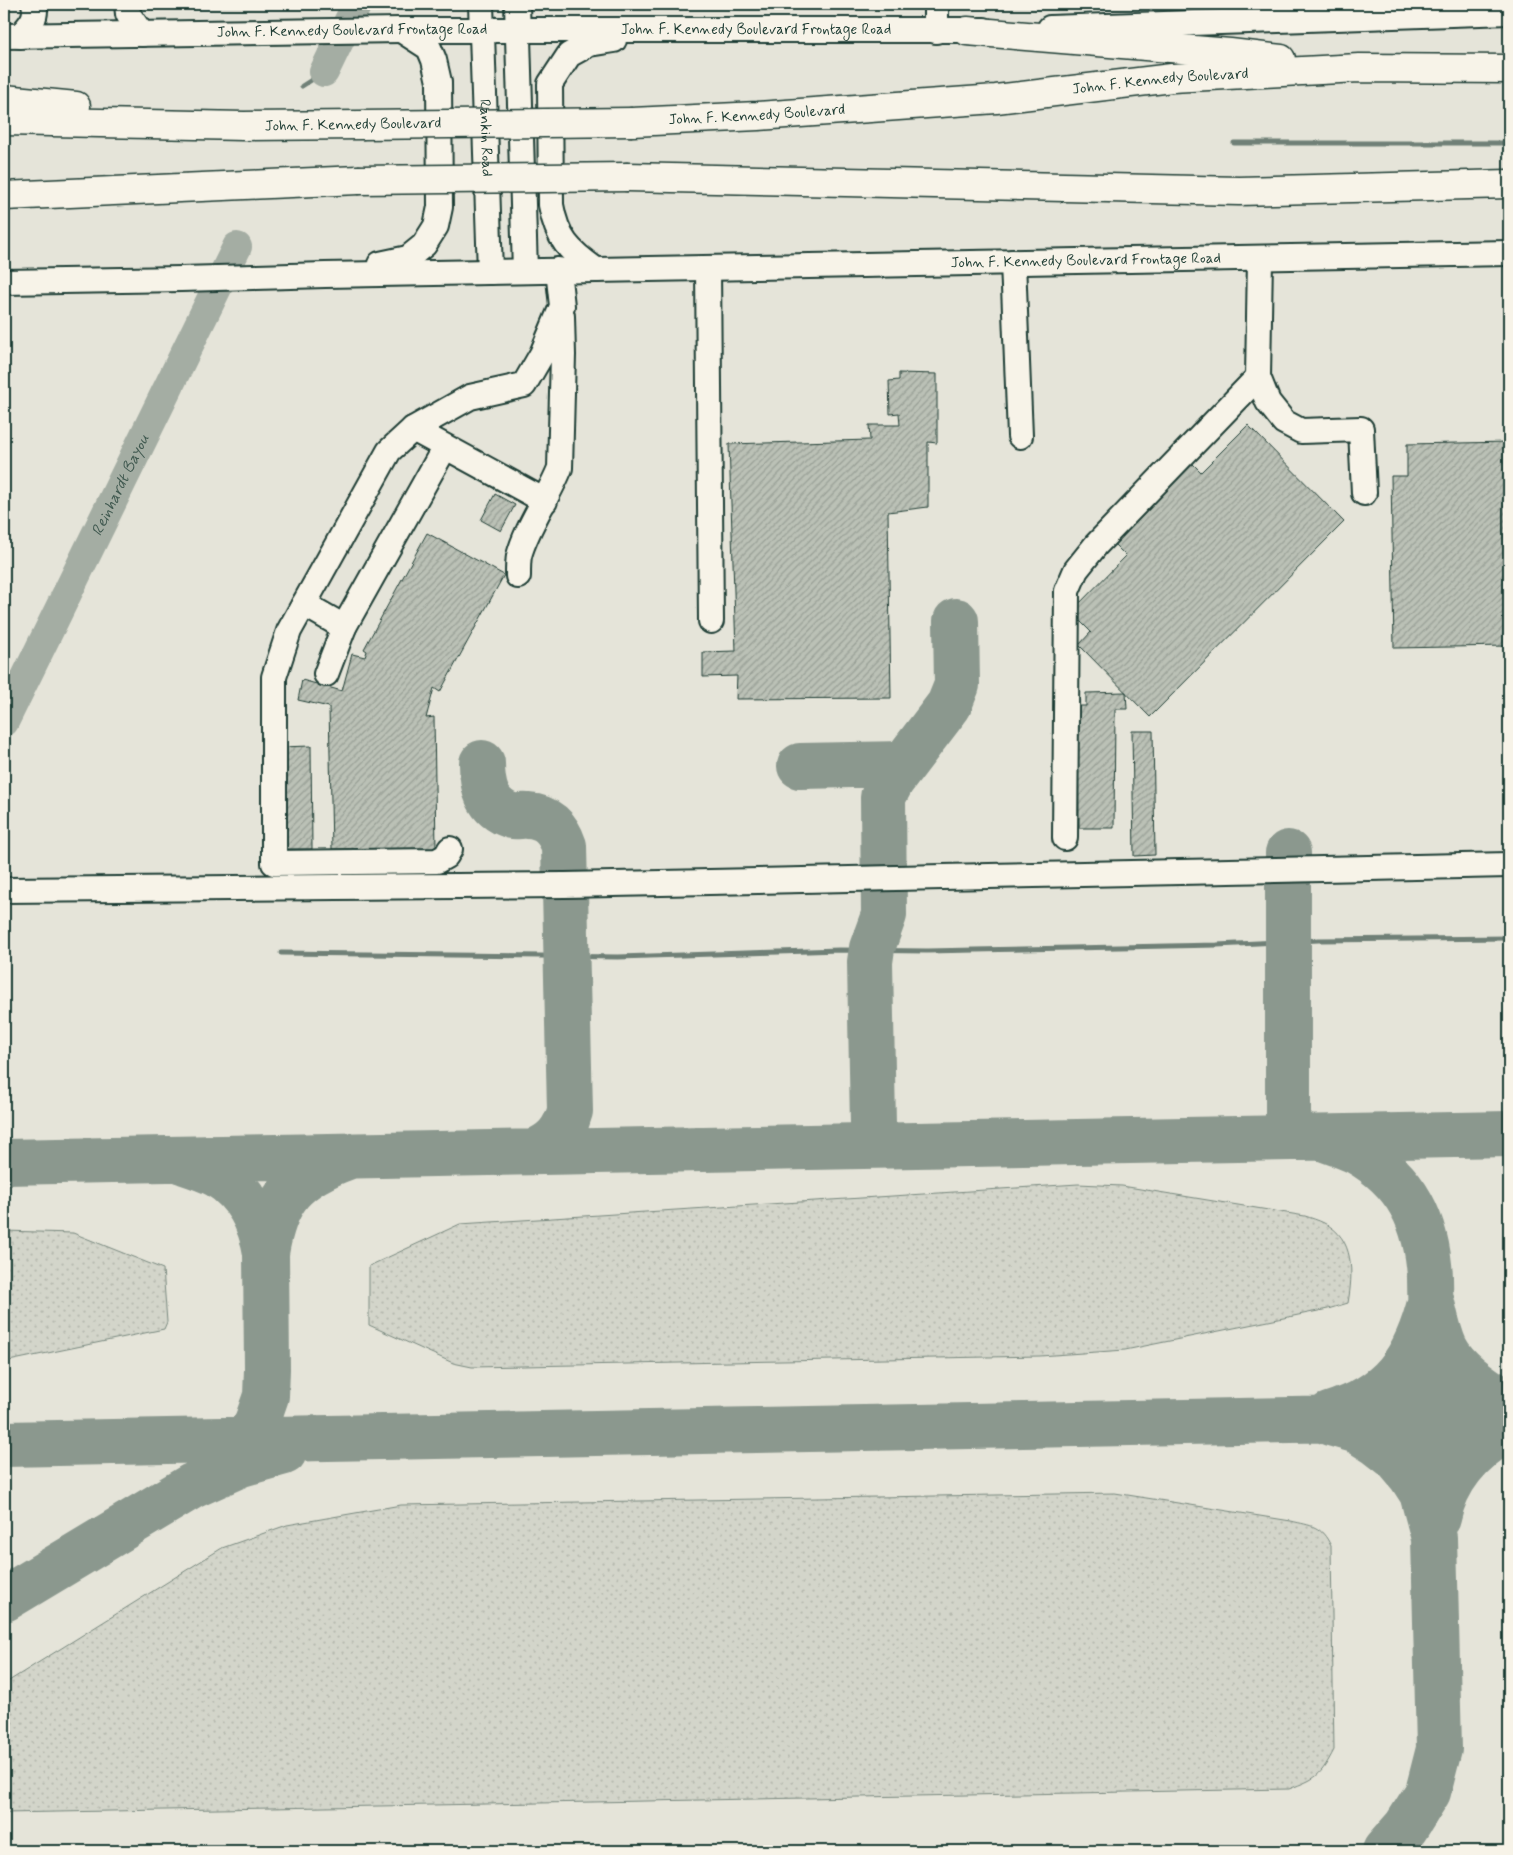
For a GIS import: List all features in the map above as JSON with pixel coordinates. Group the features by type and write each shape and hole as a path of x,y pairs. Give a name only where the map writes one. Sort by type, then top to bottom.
{"highway":[{"path":"967,31 1230,53 1359,68"},
{"name":"John F. Kennedy Boulevard","path":"4,121 244,126 632,122 758,116 996,98 1172,78 1359,68 1509,69"},
{"path":"4,99 127,110 244,126"},
{"path":"4,196 358,180 628,177 1239,190 1509,184"}],"street":[{"path":"12,36 32,23 35,16 34,4"},
{"path":"127,4 128,14 142,34"},
{"name":"Rankin Road","path":"481,4 490,272"},
{"path":"517,4 525,271"},
{"path":"936,4 936,31"},
{"name":"John F. Kennedy Boulevard Frontage Road","path":"12,36 400,30 967,31 1509,12"},
{"path":"325,275 408,258 424,245 436,226 440,207 439,82 429,48 400,30"},
{"path":"596,270 575,255 562,239 554,223 551,205 550,84 569,55 588,44 668,30"},
{"name":"John F. Kennedy Boulevard Frontage Road","path":"4,282 558,270 1509,254"},
{"path":"1260,258 1258,377 1268,402 1284,422 1302,432 1362,430 1364,493"},
{"path":"1013,262 1020,436"},
{"path":"708,268 711,621"},
{"path":"518,576 519,556 525,540 560,468 563,355 562,306 558,270"},
{"path":"524,384 542,354 562,306"},
{"path":"1065,838 1067,590 1076,570 1096,545 1258,377"},
{"path":"450,849 446,856 437,861 274,863 274,677 289,631 388,450 412,429 470,397 524,384 546,391 561,407"},
{"path":"412,429 545,502"},
{"path":"326,674 344,627 445,447"},
{"path":"304,604 344,627"},
{"path":"4,890 575,885 1509,864"}],"shaded area":[{"path":"4,4 1509,4 1509,1851 4,1851"},
{"path":"1078,1184 1122,1186 1305,1216 1322,1222 1342,1238 1347,1247 1351,1269 1348,1303 1328,1309 1125,1350 1040,1356 472,1367 453,1363 369,1325 369,1266 460,1224"},
{"path":"4,1231 73,1233 163,1269 167,1322 164,1329 4,1362"},
{"path":"1115,1493 1305,1524 1319,1530 1327,1539 1331,1546 1334,1750 1317,1776 1289,1789 4,1813 4,1684 222,1548 287,1525 401,1505"}],"building":[{"path":"899,373 937,374 937,443 928,442 928,507 888,512 891,698 736,699 737,676 703,677 703,652 736,651 729,444 870,440 869,425 900,425 899,413 890,414 889,381 899,380"},
{"path":"1248,425 1344,522 1150,717 1079,645 1091,632 1071,612 1126,556 1110,540 1189,460 1201,472"},
{"path":"1509,442 1509,682 1507,682 1507,646 1394,648 1391,476 1407,476 1407,444"},
{"path":"495,494 515,505 501,531 481,520"},
{"path":"427,533 504,575 440,692 434,688 426,718 434,717 436,850 349,852 349,849 332,849 329,707 298,700 302,680 342,691 352,654 365,657 367,651 364,649"},
{"path":"1126,692 1127,709 1115,709 1114,828 1079,828 1078,706 1086,706 1086,693"},
{"path":"1132,731 1153,731 1155,855 1134,856"},
{"path":"311,746 312,849 281,849 279,747"}],"waterway":[{"name":"Reinhardt Bayou","path":"324,72 357,4"},
{"path":"302,86 324,72"},
{"path":"1234,143 1509,143"},
{"name":"Reinhardt Bayou","path":"4,722 237,247"},
{"path":"281,953 618,957 839,950 927,951 1217,945 1319,940 1509,938"}],"taxiway":[{"path":"856,1146 867,1138 871,1133 873,1125 870,962 872,948 884,915 883,797 892,780 949,705 957,685 956,621"},
{"path":"482,763 483,780 487,795 496,808 512,816 535,817 546,821 559,834 564,846 570,1111 565,1125 553,1141 534,1152"},
{"path":"800,766 904,764"},
{"path":"1288,853 1288,1117 1295,1129 1306,1138"},
{"path":"4,1162 1509,1134"},
{"path":"1325,1139 1358,1152 1390,1176 1402,1189 1411,1204 1424,1238 1430,1277 1434,1515"},
{"path":"266,1253 275,1217 290,1192 300,1181 313,1172 347,1157"},
{"path":"182,1161 218,1175 237,1190 256,1219 266,1253 266,1396 257,1422 248,1439 229,1458"},
{"path":"1329,1415 1369,1398 1398,1373 1417,1341 1431,1299 1440,1336 1450,1356 1473,1380 1509,1404"},
{"path":"4,1444 1509,1416"},
{"path":"1330,1423 1358,1431 1395,1457 1422,1493 1434,1538 1439,1749 1428,1792 1406,1827 1385,1851"},
{"path":"1438,1518 1448,1489 1463,1465 1484,1445 1509,1428"},
{"path":"4,1599 192,1486 241,1464 284,1452"}]}
